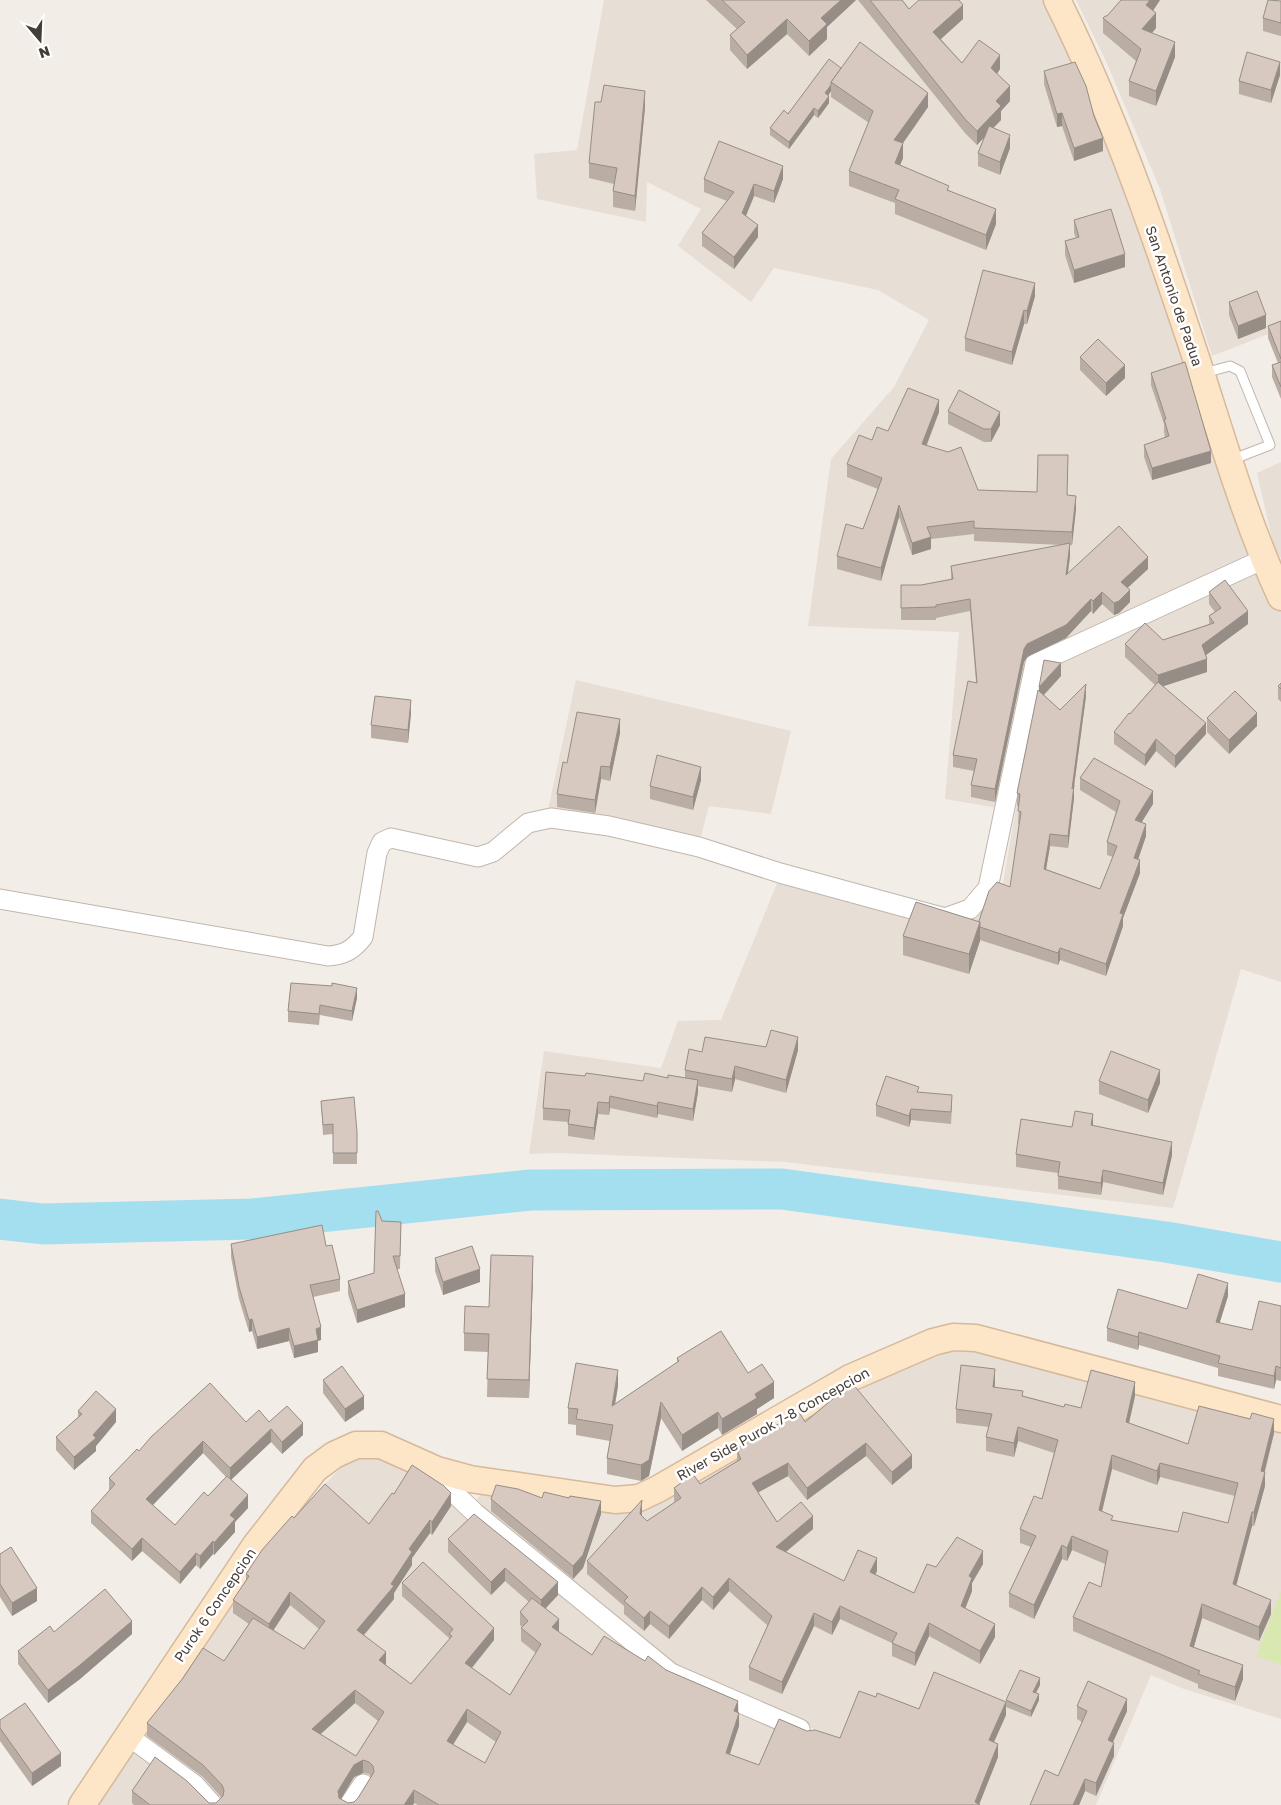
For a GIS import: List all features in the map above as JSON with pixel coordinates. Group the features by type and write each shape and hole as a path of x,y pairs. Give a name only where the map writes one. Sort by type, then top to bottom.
{"street":[{"name":"San Antonio de Padua","path":"1057,0 1082,50 1135,182 1264,559 1281,597"},
{"path":"0,899 328,956 340,955 356,946 363,937 377,853 382,842 391,838 478,857 493,852 528,823 550,818 609,826 699,846 780,873 945,918 970,909 988,888 1034,664 1264,559"},
{"name":"River Side Purok 7-8 Concepcion","path":"381,1445 437,1470 470,1479 615,1500 639,1498 666,1485 850,1378 933,1342 953,1337 976,1338 1281,1419"},
{"name":"Purok 6 Concepcion","path":"82,1805 255,1546 315,1469 334,1455 356,1445 381,1445"},
{"path":"437,1470 454,1493 474,1512 671,1673 811,1733"},
{"path":"127,1735 195,1785 213,1805"},
{"path":"349,1805 363,1784"}],"lane":[{"path":"1201,374 1230,366 1240,372 1270,446 1230,460"}],"shaded area":[{"path":"604,0 1055,0 1087,68 1253,554 1031,662 1003,809 945,799 959,632 808,626 831,459 894,387 929,320 878,290 774,268 751,302 678,246 701,209 647,182 646,222 537,199 534,154 577,150"},
{"path":"1076,0 1281,0 1281,329 1212,356 1160,189 1105,59"},
{"path":"1281,462 1281,558 1274,548 1257,473"},
{"path":"1257,564 1281,600 1281,982 1241,969 1173,1208 785,1162 559,1153 529,1154 544,1051 661,1068 678,1021 721,1020 778,881 952,919 1003,883 1040,670"},
{"path":"576,680 791,731 771,814 709,806 700,840 547,814"},
{"path":"950,1344 1281,1424 1281,1719 1184,1689 1151,1675 1096,1805 91,1805 260,1551 364,1444 435,1476 670,1675 816,1736 816,1730 674,1667 476,1502 485,1484 633,1511 855,1385"}],"green space":[{"path":"1281,1591 1281,1665 1256,1656"}],"building":[{"path":"722,0 841,0 821,18 827,24 809,41 787,19 747,55 730,35 745,22"},
{"path":"870,0 902,0 909,9 919,0 959,0 963,5 933,32 962,63 979,40 1000,55 991,68 1010,86 996,101 1001,106 977,131 965,119"},
{"path":"1121,0 1150,0 1146,5 1156,13 1142,29 1175,42 1156,91 1129,81 1141,49 1103,18"},
{"path":"1268,0 1281,1 1281,23 1263,18"},
{"path":"860,42 928,93 894,140 903,143 895,163 949,186 947,190 996,209 986,235 895,199 899,190 849,171 873,111 831,82"},
{"path":"1247,52 1280,62 1271,90 1239,81"},
{"path":"829,59 841,68 825,93 829,96 818,111 814,108 789,142 770,128 784,110 788,114"},
{"path":"1075,62 1086,86 1094,116 1103,138 1074,148 1062,113 1057,114 1044,71"},
{"path":"604,85 645,91 635,196 613,191 617,168 589,163 595,102 601,102"},
{"path":"989,126 1010,135 1000,162 978,153"},
{"path":"719,141 783,166 774,191 754,184 742,213 758,225 734,257 702,233 734,192 704,179"},
{"path":"1111,209 1125,254 1074,270 1065,241 1079,237 1074,220"},
{"path":"983,270 1035,283 1027,311 1024,310 1012,352 965,338"},
{"path":"1257,291 1266,315 1238,326 1229,302"},
{"path":"1281,321 1281,359 1268,326"},
{"path":"1098,339 1125,365 1106,383 1080,357"},
{"path":"1185,362 1211,451 1152,468 1144,445 1169,436 1164,419 1166,419 1151,373"},
{"path":"1281,362 1281,387 1272,365"},
{"path":"908,388 939,400 922,444 948,452 961,447 978,490 1037,492 1038,455 1068,455 1067,495 1076,496 1072,532 974,528 974,521 927,527 931,537 912,543 899,505 881,568 837,556 846,524 863,529 882,478 847,464 859,435 872,440 877,427 888,431"},
{"path":"959,390 1000,412 991,429 984,429 948,411"},
{"path":"1119,526 1148,557 1121,582 1130,590 1119,601 1114,603 1102,592 1093,601 1091,599 1066,625 1027,644 1024,649 995,789 971,785 977,759 953,755 968,681 977,683 970,599 936,605 936,607 901,608 901,585 921,585 953,579 951,566 1070,543 1066,575"},
{"path":"1225,580 1248,611 1202,645 1207,659 1158,675 1125,644 1145,623 1163,640 1214,623 1209,616 1221,608 1209,592"},
{"path":"1044,660 1061,663 1039,687"},
{"path":"1158,682 1206,723 1175,756 1156,739 1145,755 1114,732"},
{"path":"1086,684 1072,789 1074,785 1068,836 1050,834 1044,869 1100,889 1117,846 1107,842 1120,801 1080,778 1094,758 1153,791 1135,820 1146,824 1134,858 1140,860 1120,913 1123,914 1106,964 1060,948 1058,953 980,927 979,921 989,891 997,882 1010,887 1021,812 1018,811 1020,794 1017,793 1038,690 1060,710"},
{"path":"1235,691 1257,713 1229,740 1207,718"},
{"path":"375,696 411,700 408,730 371,725"},
{"path":"577,712 620,719 610,767 601,766 595,800 557,794 563,762 567,763"},
{"path":"657,755 701,767 693,797 650,786"},
{"path":"916,902 980,922 969,954 903,936"},
{"path":"291,983 332,986 332,983 357,988 352,1011 320,1005 319,1014 288,1011"},
{"path":"771,1030 798,1037 786,1080 735,1066 732,1079 685,1070 689,1049 702,1052 705,1037 766,1047"},
{"path":"1111,1051 1160,1070 1148,1100 1099,1081"},
{"path":"546,1072 585,1076 586,1073 643,1081 645,1073 668,1078 668,1075 698,1080 693,1109 658,1102 657,1106 610,1096 609,1103 598,1102 594,1128 568,1124 570,1110 543,1108"},
{"path":"886,1076 919,1087 917,1092 952,1095 951,1112 911,1109 909,1116 876,1105"},
{"path":"354,1097 357,1153 333,1153 333,1124 323,1125 321,1101"},
{"path":"1075,1111 1093,1114 1091,1125 1172,1142 1163,1183 1103,1170 1101,1183 1058,1176 1060,1162 1016,1154 1021,1119 1072,1127"},
{"path":"376,1211 378,1211 382,1221 401,1222 400,1256 393,1256 405,1294 357,1310 348,1281 374,1273"},
{"path":"322,1225 326,1246 332,1245 340,1279 310,1285 321,1327 316,1329 318,1340 294,1346 289,1328 257,1337 252,1319 249,1320 239,1287 231,1244"},
{"path":"472,1246 480,1269 443,1282 435,1258"},
{"path":"491,1255 533,1256 529,1380 487,1379 489,1334 464,1333 465,1306 489,1307"},
{"path":"1198,1274 1228,1283 1216,1322 1252,1330 1259,1301 1281,1306 1281,1368 1276,1366 1274,1376 1218,1363 1220,1356 1139,1332 1138,1337 1107,1328 1118,1289 1187,1309"},
{"path":"721,1331 748,1373 762,1364 774,1382 755,1394 757,1398 722,1419 718,1412 682,1435 661,1402 649,1460 641,1465 607,1458 613,1425 576,1419 578,1409 568,1408 576,1363 618,1370 612,1406 679,1361 677,1358"},
{"path":"961,1365 995,1369 993,1387 1023,1391 1022,1396 1064,1407 1065,1404 1081,1408 1091,1370 1135,1382 1126,1422 1188,1444 1199,1406 1250,1419 1252,1413 1274,1419 1261,1471 1265,1472 1254,1512 1252,1512 1233,1584 1271,1600 1259,1627 1202,1604 1190,1646 1243,1665 1235,1687 1198,1674 1200,1671 1073,1617 1089,1582 1101,1587 1108,1551 1072,1536 1067,1548 1062,1545 1034,1605 1009,1593 1036,1536 1020,1529 1034,1496 1042,1499 1058,1440 1018,1427 1014,1443 986,1437 992,1414 956,1409","holes":["1112,1455 1157,1471 1160,1463 1238,1483 1228,1523 1183,1512 1178,1532 1111,1520 1113,1516 1099,1510"]},
{"path":"342,1366 364,1396 345,1409 323,1380"},
{"path":"210,1383 246,1422 259,1410 269,1422 287,1406 303,1423 282,1442 271,1429 230,1468 203,1441 146,1499 175,1525 204,1492 208,1496 227,1476 248,1495 230,1515 235,1519 214,1543 213,1541 200,1556 196,1553 180,1572 142,1538 132,1549 91,1511 115,1484 109,1478 137,1449 139,1451 151,1437"},
{"path":"852,1383 912,1455 892,1472 866,1443 807,1488 788,1463 752,1483 777,1522 801,1502 813,1516 776,1547 844,1581 858,1550 877,1558 870,1572 914,1593 927,1564 936,1567 957,1537 983,1551 969,1576 972,1578 961,1606 995,1624 980,1651 929,1623 915,1653 892,1643 897,1633 840,1606 832,1622 814,1613 782,1682 749,1667 772,1616 729,1578 713,1597 702,1587 669,1626 650,1611 644,1618 624,1601 628,1597 587,1561 642,1500 640,1514 647,1521 681,1498 674,1488 693,1474 700,1484 741,1459 737,1448 799,1412 805,1422"},
{"path":"96,1391 116,1409 93,1435 96,1438 74,1457 56,1437 82,1414 78,1411"},
{"path":"412,1465 444,1486 451,1493 432,1522 430,1520 409,1549 412,1552 391,1584 394,1586 357,1630 386,1652 379,1660 411,1684 452,1636 449,1634 453,1629 402,1583 423,1562 494,1628 465,1663 510,1695 541,1644 521,1628 528,1621 520,1612 532,1598 559,1619 552,1627 592,1655 604,1636 645,1661 648,1656 666,1670 738,1701 734,1711 739,1713 726,1753 759,1765 779,1719 807,1731 815,1730 840,1738 859,1691 876,1697 877,1693 919,1709 934,1672 1006,1702 989,1740 998,1744 975,1802 980,1805 439,1805 414,1790 404,1805 150,1805 132,1791 155,1757 187,1781 209,1803 216,1803 223,1796 224,1790 222,1785 203,1765 147,1723 183,1678 203,1648 224,1661 253,1618 304,1649 325,1621 290,1592 269,1624 233,1600 249,1576 246,1574 262,1550 292,1516 294,1518 325,1484 369,1524 392,1493 394,1494","holes":["355,1690 384,1712 356,1756 312,1729","467,1709 501,1732 485,1763 447,1741","363,1760 369,1762 373,1766 374,1772 358,1798 354,1802 348,1803 339,1798 338,1791 354,1765"]},
{"path":"496,1485 518,1489 542,1498 544,1492 569,1498 570,1496 601,1501 583,1555 573,1566 491,1499"},
{"path":"474,1514 558,1582 541,1600 505,1568 491,1582 448,1539"},
{"path":"11,1547 37,1588 12,1603 0,1584 0,1554"},
{"path":"105,1589 132,1621 48,1690 18,1651 50,1626 54,1632"},
{"path":"1020,1670 1040,1678 1033,1692 1039,1694 1031,1711 1006,1700"},
{"path":"1088,1681 1127,1699 1108,1740 1114,1743 1096,1783 1085,1779 1073,1805 1030,1805 1045,1770 1058,1776 1087,1711 1077,1706"},
{"path":"25,1703 61,1753 32,1773 0,1728 0,1720"}],"waterway":[{"path":"0,1219 43,1224 252,1219 530,1190 782,1189 1166,1242 1281,1262"}]}
